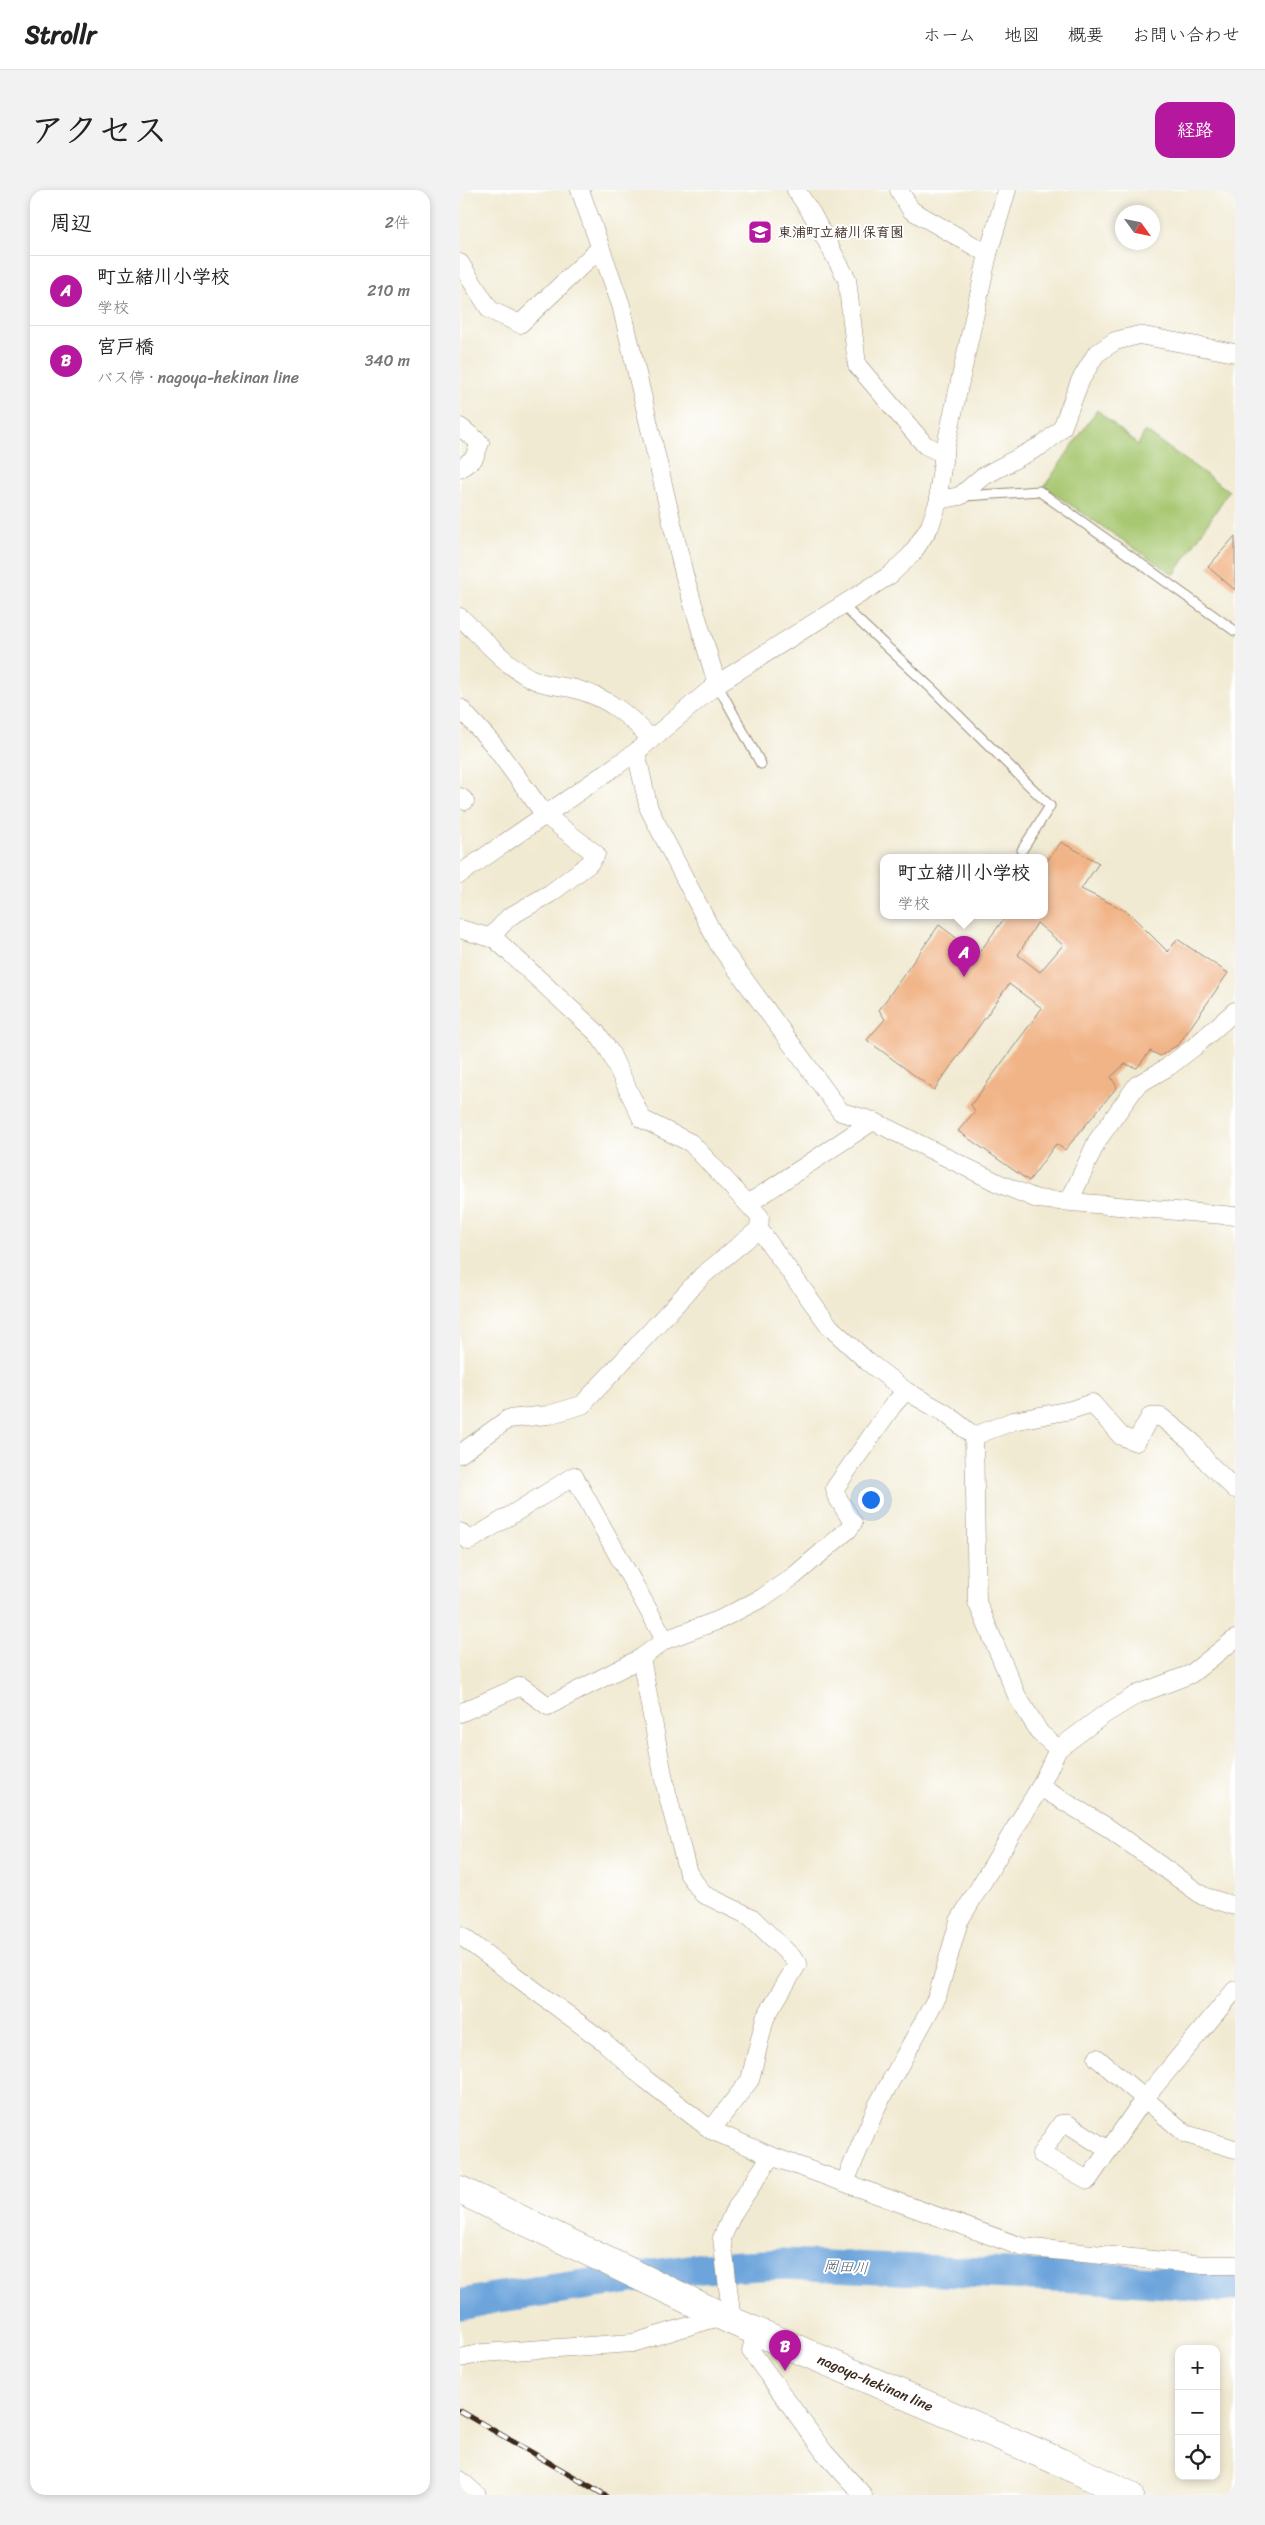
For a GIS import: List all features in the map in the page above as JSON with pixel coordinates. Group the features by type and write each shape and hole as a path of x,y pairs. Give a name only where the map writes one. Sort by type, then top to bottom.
{"main road":[{"name":"nagoya-hekinan line","path":"460,2190 729,2320 1042,2454 1129,2495"}],"street":[{"path":"580,190 621,305 684,574 717,684"},
{"path":"796,190 812,214 847,279 857,365 925,445 944,454"},
{"path":"899,190 911,210 988,254"},
{"path":"460,874 636,752 717,684 890,575 912,554 930,526 940,500 939,488 944,454 988,254 1007,190"},
{"path":"460,262 490,310 520,324 600,248"},
{"path":"940,500 960,496 982,476 1044,444 1062,428 1080,381 1096,354 1116,340 1139,335 1235,354"},
{"path":"460,427 480,443 474,458 460,469"},
{"path":"460,617 513,666 537,681 576,689 610,701 651,739"},
{"path":"460,708 497,749 545,815 596,854 589,864 551,893 509,916 490,938"},
{"path":"636,752 649,810 718,945 841,1112 873,1121 998,1183 1037,1199 1070,1200 1235,1216"},
{"path":"460,929 495,939 596,1033 610,1052 642,1119 691,1144 760,1217 759,1229 830,1327 868,1362 906,1391 945,1413 974,1436"},
{"path":"1070,1200 1097,1140 1137,1085 1168,1067 1194,1048 1235,1011"},
{"path":"748,1204 873,1121"},
{"path":"460,1454 508,1419 548,1415 582,1405 702,1276 759,1229"},
{"path":"460,1713 521,1686 548,1706 641,1658 665,1640 719,1620 762,1598 794,1576 849,1529 853,1523 836,1495 835,1488 893,1405 906,1391"},
{"path":"974,1436 1013,1421 1071,1410 1092,1403 1122,1436 1136,1442 1150,1417 1161,1417 1192,1442 1208,1463 1235,1489"},
{"path":"974,1436 976,1602 1017,1696 1040,1733 1058,1749"},
{"path":"460,1532 469,1541 574,1476 665,1640"},
{"path":"845,2182 877,2106 937,1997 959,1922 1040,1787 1058,1749 1102,1716 1136,1695 1191,1674 1235,1639"},
{"path":"641,1658 665,1785 688,1873 703,1894 751,1917 798,1963 765,2018 750,2080 711,2130"},
{"path":"1040,1787 1107,1827 1203,1896 1235,1906"},
{"path":"460,1935 603,2041 645,2079 711,2130 771,2156 1022,2247 1204,2266 1235,2264"},
{"path":"1108,2150 1144,2099 1233,1997"},
{"path":"1097,2058 1186,2134 1235,2149"},
{"path":"771,2156 733,2212 722,2238 729,2320 824,2452 863,2495"},
{"path":"460,2358 483,2353 633,2343 729,2320"},
{"path":"460,2480 477,2495"}],"lane":[{"path":"960,496 1039,491 1235,631"},
{"path":"843,606 931,688 1050,806 1022,850"},
{"path":"717,684 761,764"}],"green space":[{"path":"1097,410 1138,445 1145,431 1229,491 1174,575 1044,487"}],"building":[{"path":"1235,536 1235,590 1208,567"},
{"path":"1061,842 1099,863 1081,889 1128,912 1168,952 1177,939 1228,973 1179,1044 1160,1056 1150,1051 1137,1068 1125,1064 1111,1077 1117,1087 1065,1150 1056,1144 1029,1181 958,1131 975,1111 971,1105 1042,1008 1009,984 934,1090 867,1040 885,1019 879,1010 939,925 978,954 1004,919 1048,919 1048,860","holes":["1037,923 1063,945 1040,972 1018,955"]}],"waterway":[{"name":"岡田川","path":"460,2305 493,2298 702,2268 784,2264 1100,2278 1221,2287 1235,2285"}],"railway":[{"path":"460,2411 605,2495"}],"place":[{"name":"東浦町立緒川保育園","path":"760,232"},
{"name":"町立緒川小学校","path":"964,977"},
{"name":"宮戸橋","path":"785,2371"}]}
